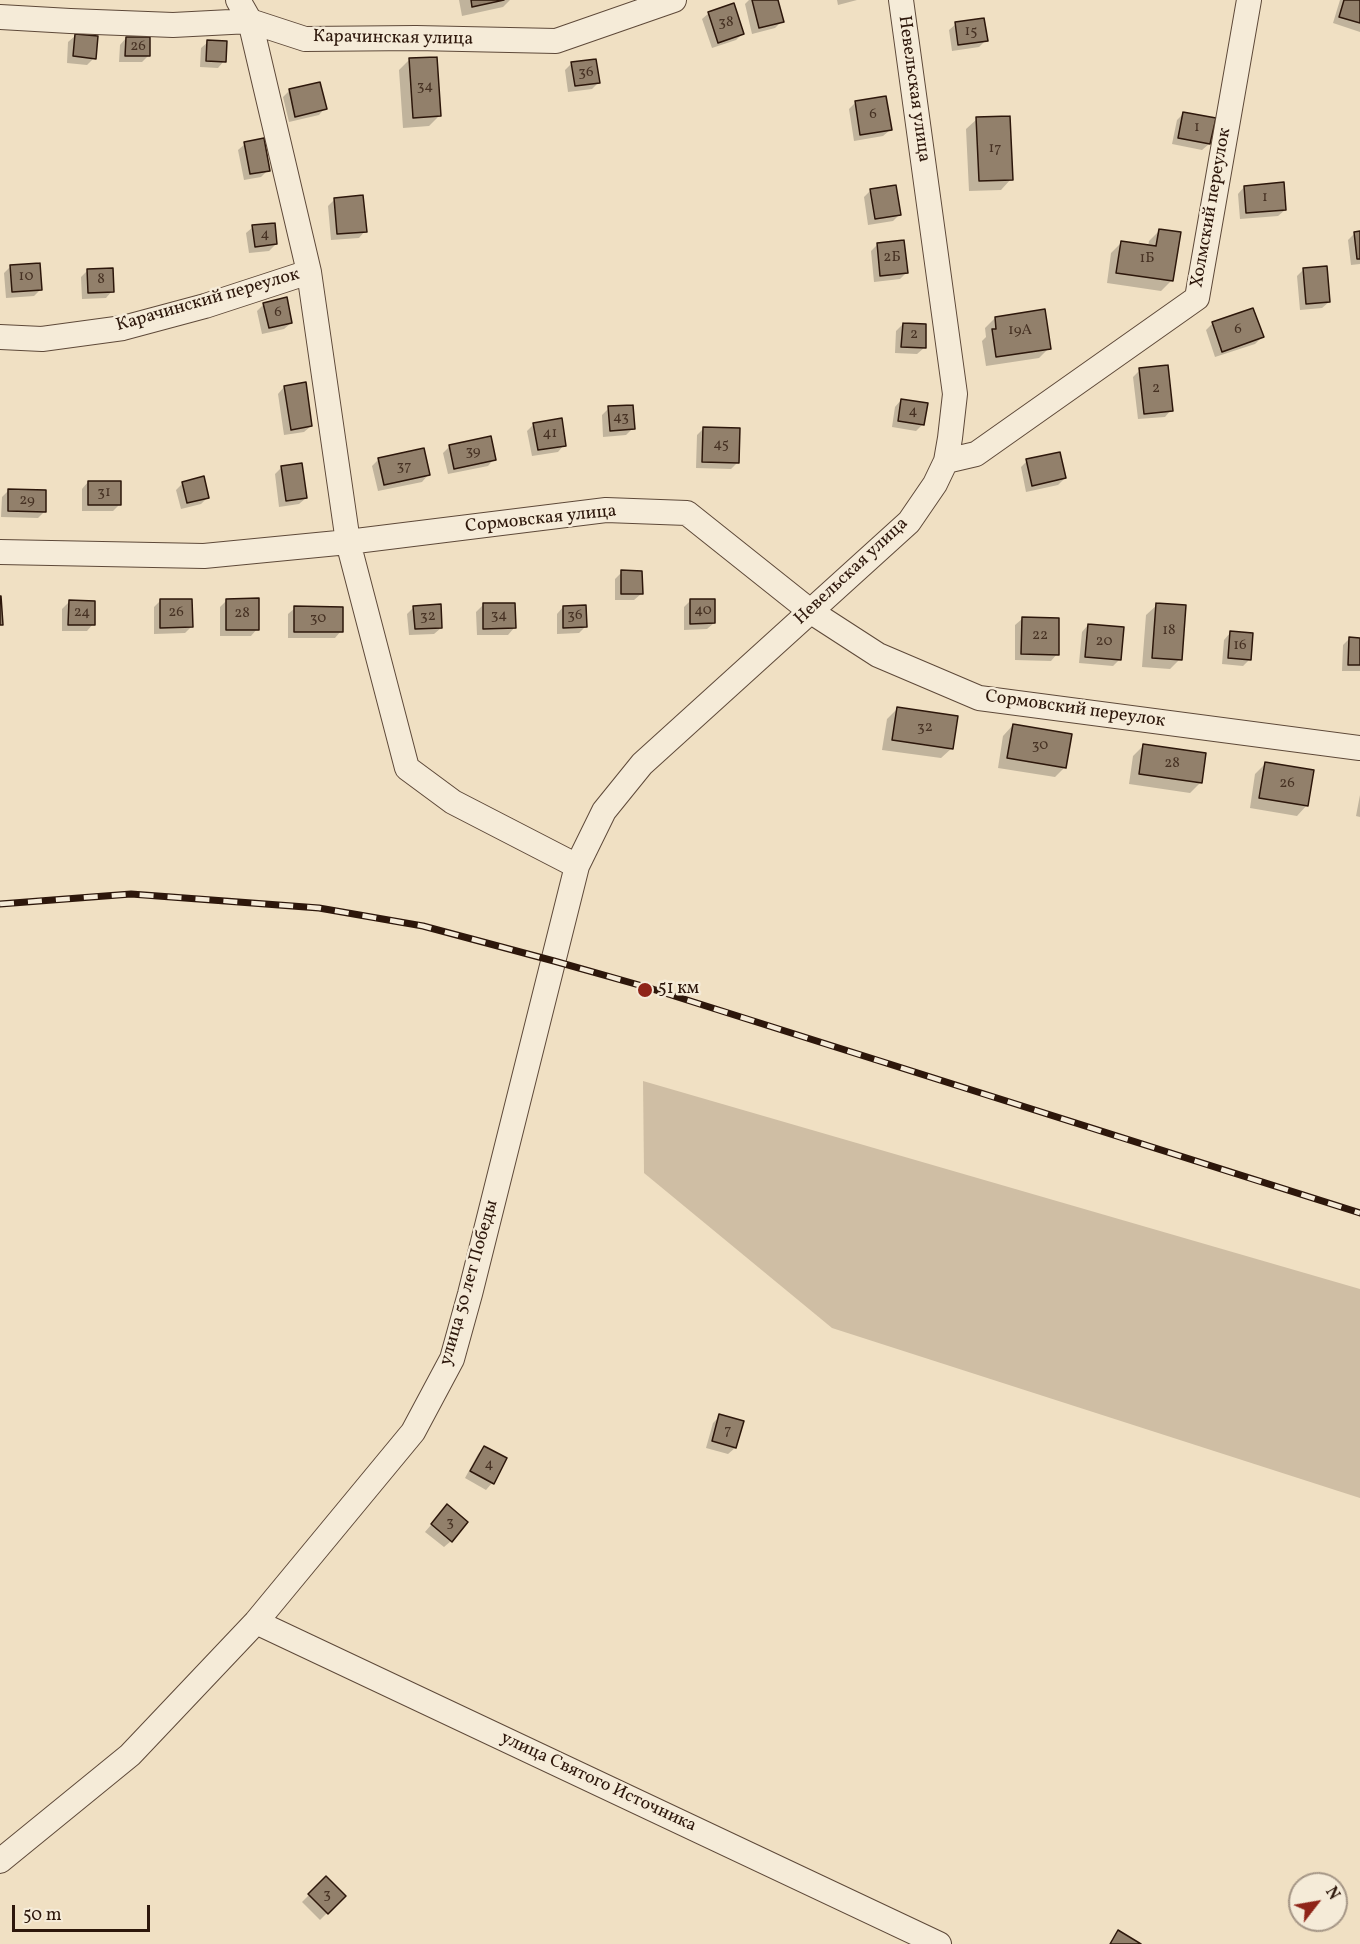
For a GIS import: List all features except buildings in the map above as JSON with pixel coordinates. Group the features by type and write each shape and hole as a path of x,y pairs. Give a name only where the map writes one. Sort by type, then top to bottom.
{"street":[{"path":"238,0 250,21 309,272 348,542 407,768 453,802 577,866"},
{"name":"Карачинская улица","path":"0,16 173,25 250,21 305,39 416,38 556,41 674,0"},
{"name":"Невельская улица","path":"554,961 577,866 604,811 642,764 909,522 935,484 946,461 955,394 901,0"},
{"name":"Холмский переулок","path":"946,461 976,454 1197,298 1249,0"},
{"name":"Карачинский переулок","path":"0,337 42,339 123,328 205,306 309,272"},
{"name":"Сормовская улица","path":"0,552 204,556 348,542 606,510 687,513 810,611"},
{"name":"Сормовский переулок","path":"810,611 878,655 979,698 1360,747"},
{"name":"улица 50 лет Победы","path":"0,1861 130,1755 256,1622 413,1432 452,1359 554,961"},
{"name":"улица Святого Источника","path":"256,1622 939,1944"}],"shaded area":[{"path":"643,1081 1360,1289 1360,1498 832,1328 644,1173"}],"railway":[{"path":"0,904 131,894 319,908 423,926 646,987 1360,1213"}],"place":[{"name":"51 км","path":"645,990"}]}
